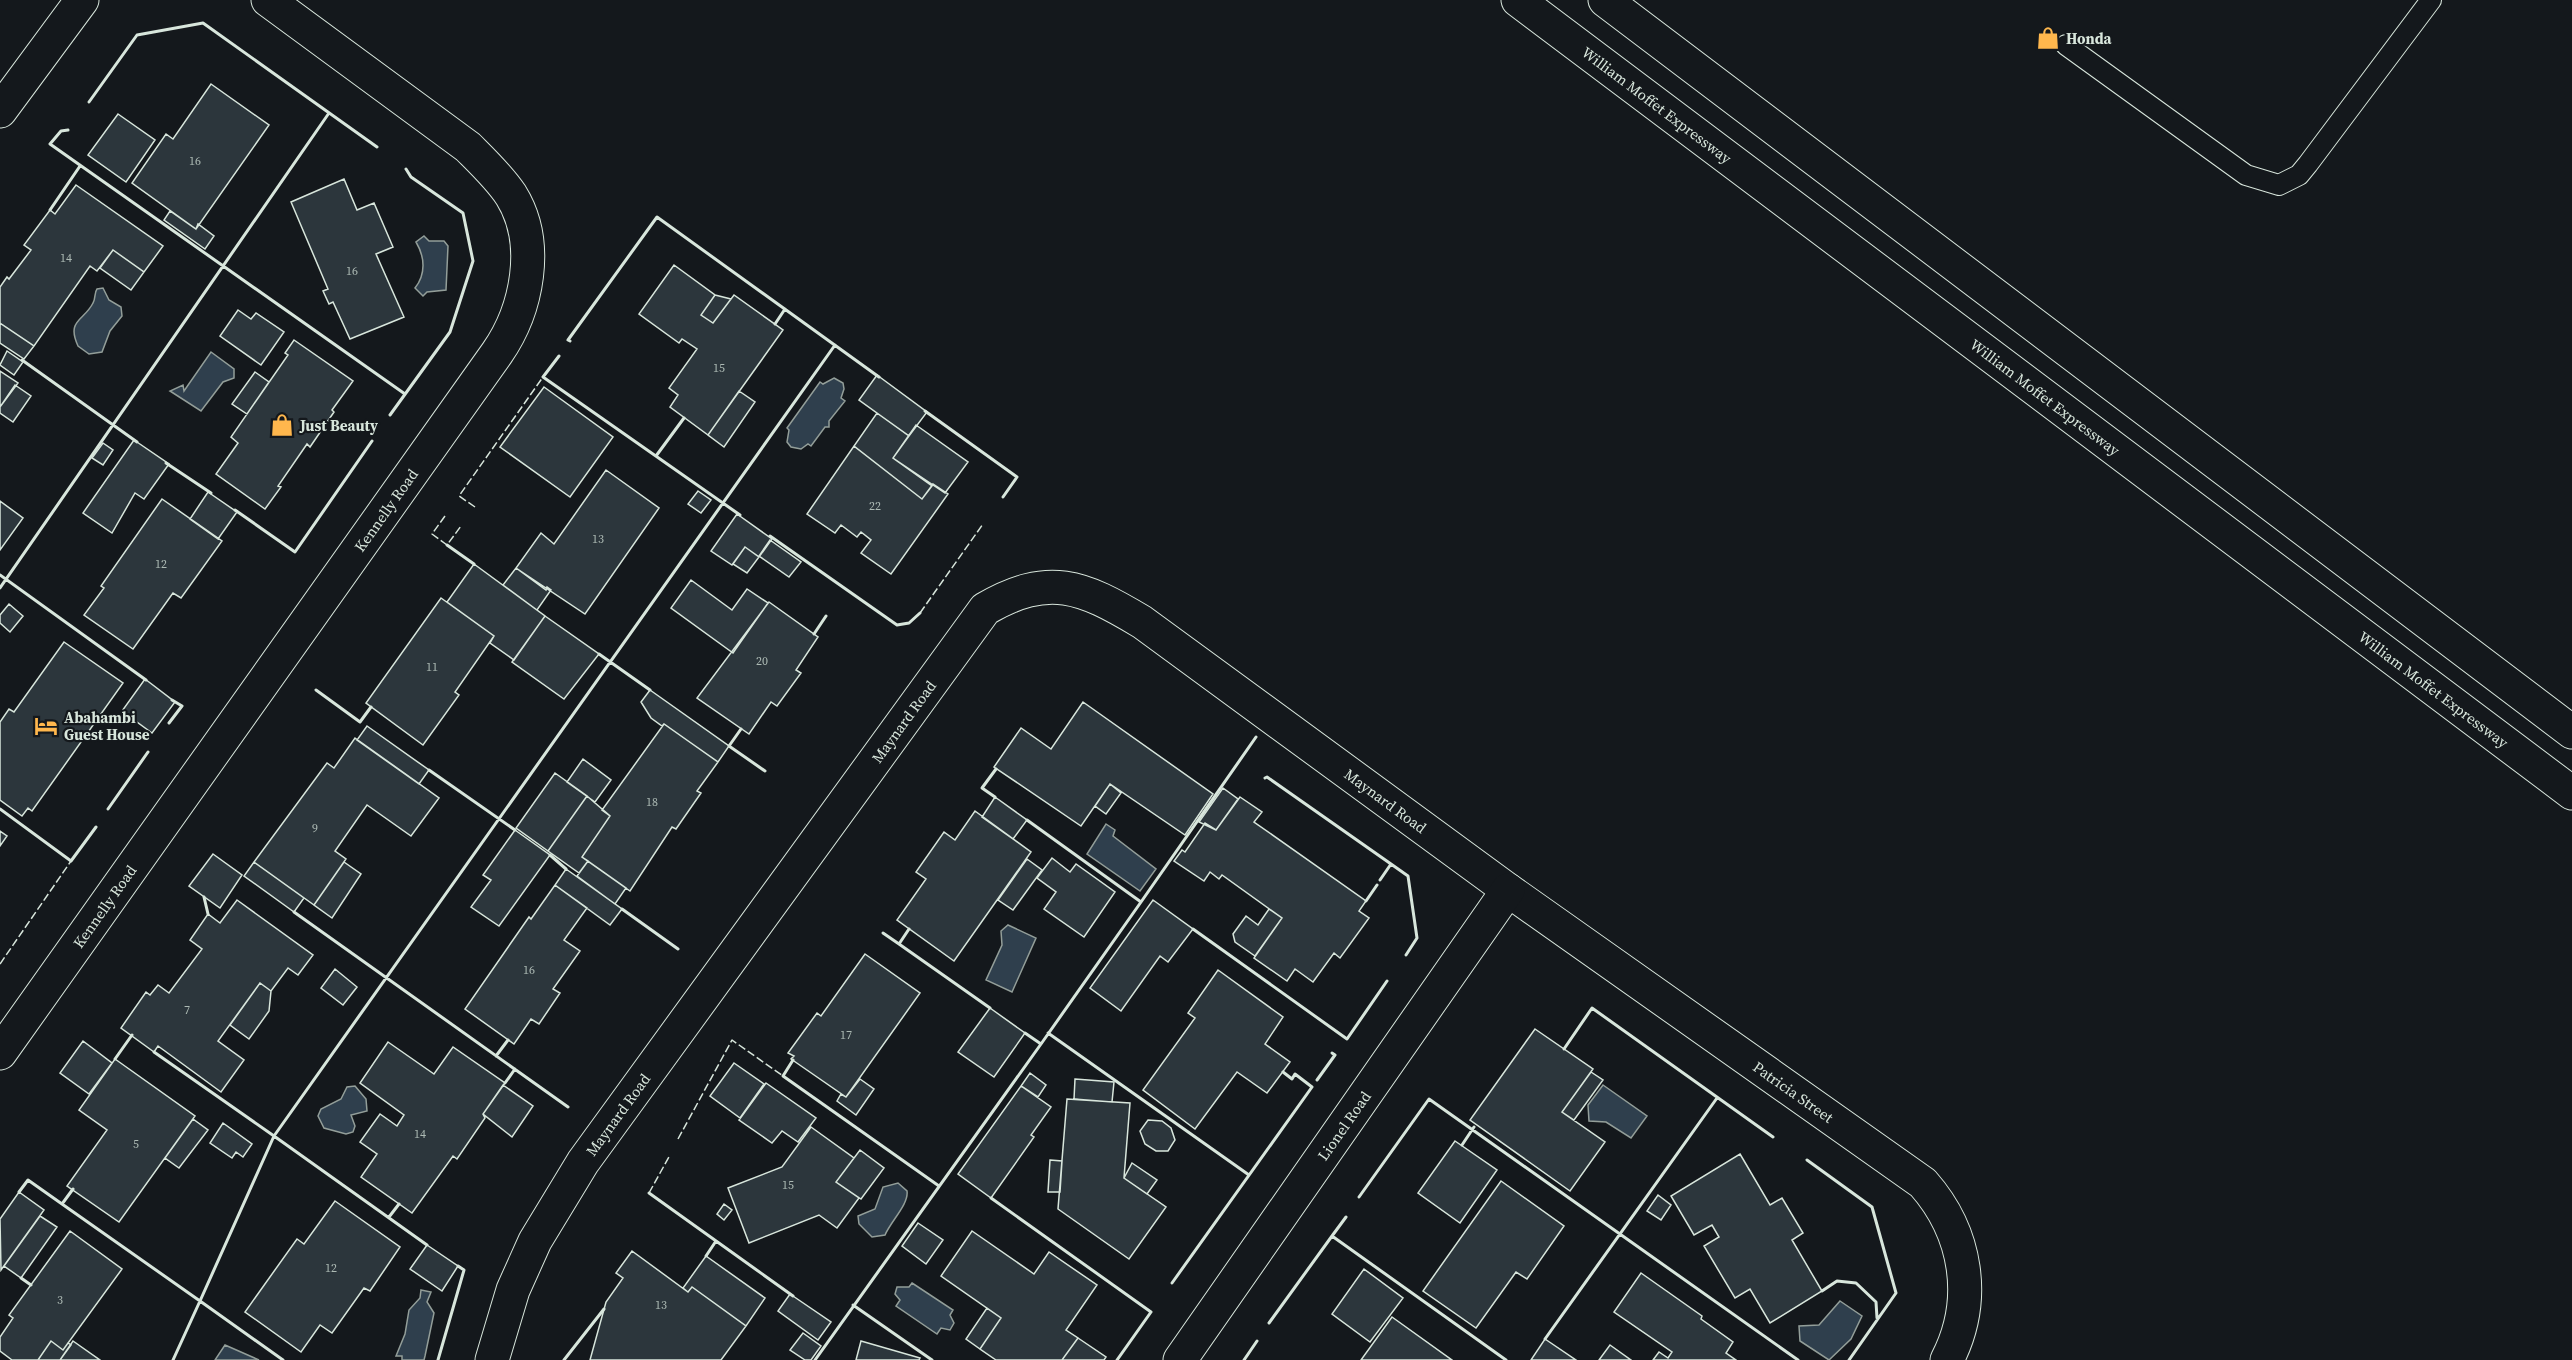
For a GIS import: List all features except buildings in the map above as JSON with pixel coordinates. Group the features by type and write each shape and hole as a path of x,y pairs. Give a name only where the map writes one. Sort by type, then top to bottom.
{"street":[{"path":"0,111 82,0"},
{"name":"William Moffet Expressway","path":"1518,0 2572,793"},
{"path":"1605,0 2572,732"},
{"name":"Kennelly Road","path":"0,1053 497,353 510,334 523,301 527,276 526,246 521,218 512,196 494,174 468,147 273,1"},
{"name":"Maynard Road","path":"492,1360 513,1290 554,1207 583,1162 979,617 986,609 1011,594 1041,586 1075,590 1106,601 1142,622 1508,890"},
{"name":"Lionel Road","path":"1180,1360 1508,890"},
{"name":"Patricia Street","path":"1508,890 1923,1183 1946,1212 1962,1256 1965,1287 1962,1314 1947,1360"}],"lane":[{"path":"2066,45 2246,175 2279,185 2299,175 2431,0"}],"water":[{"path":"424,236 429,241 444,241 448,246 446,290 427,292 423,296 415,288 423,271 421,254 416,242"},
{"path":"103,288 109,300 121,307 122,316 110,331 102,352 89,354 78,346 75,326 93,303 97,289"},
{"path":"211,352 234,369 234,378 223,382 201,411 170,391 183,385 184,391"},
{"path":"834,378 843,383 841,398 845,401 829,421 829,427 825,427 811,446 808,444 801,449 791,447 787,442 789,430 787,428 820,382 823,384"},
{"path":"1106,824 1115,830 1113,836 1156,869 1140,891 1087,854"},
{"path":"1008,925 1036,938 1012,992 986,980 1002,945 1001,931"},
{"path":"1603,1085 1647,1116 1631,1138 1606,1122 1589,1121 1588,1105"},
{"path":"355,1086 366,1099 367,1111 351,1115 355,1126 353,1132 346,1134 324,1128 318,1116 321,1109 341,1099 347,1087"},
{"path":"898,1183 907,1191 905,1201 885,1235 872,1237 859,1224 858,1216 875,1209 883,1187"},
{"path":"912,1283 953,1310 950,1315 954,1323 950,1330 941,1328 937,1334 896,1306 900,1300 895,1294 897,1287 909,1287"},
{"path":"421,1290 431,1292 427,1302 434,1313 424,1360 402,1360 402,1356 396,1356 405,1334 409,1310 420,1298"},
{"path":"1840,1301 1862,1316 1851,1339 1829,1360 1800,1341 1799,1326 1819,1325"},
{"path":"225,1345 259,1360 215,1360"}],"fence":[{"path":"475,507 459,496 543,377"},
{"path":"445,516 432,534 447,545 461,526"},
{"path":"920,613 983,524"},
{"path":"0,964 71,861"},
{"path":"678,1139 732,1040 783,1076"},
{"path":"649,1193 670,1155"}],"wall":[{"path":"89,102 137,35 203,23 377,147"},
{"path":"0,588 329,113"},
{"path":"68,130 61,131 50,144 405,394"},
{"path":"50,210 80,166"},
{"path":"390,415 450,332 473,261 463,213 411,177 406,169"},
{"path":"570,341 568,340 657,217 879,377"},
{"path":"775,324 785,309"},
{"path":"154,1052 274,1136 835,345"},
{"path":"559,356 543,377 740,515"},
{"path":"22,360 137,442"},
{"path":"925,411 1017,477 1003,497"},
{"path":"656,456 684,418"},
{"path":"235,510 295,552 372,441"},
{"path":"166,463 211,493"},
{"path":"770,536 897,625 909,623 920,613"},
{"path":"447,545 474,564"},
{"path":"0,575 146,680"},
{"path":"814,634 826,616"},
{"path":"599,654 650,690"},
{"path":"316,690 360,722 371,707"},
{"path":"169,723 182,706 172,700"},
{"path":"741,729 729,746 765,771"},
{"path":"1141,902 1256,737"},
{"path":"108,809 148,752"},
{"path":"995,797 982,788 996,769"},
{"path":"429,770 515,830"},
{"path":"1265,778 1267,777 1391,864 1380,880"},
{"path":"0,809 71,861 96,827"},
{"path":"1025,1033 1041,1044 1141,902 1027,820"},
{"path":"550,855 566,869"},
{"path":"1391,864 1408,876 1417,938 1406,955"},
{"path":"1366,901 1377,885"},
{"path":"204,897 208,914"},
{"path":"622,909 678,949"},
{"path":"294,912 568,1107"},
{"path":"909,929 899,944 990,1008"},
{"path":"1193,929 1347,1039 1387,981"},
{"path":"883,933 899,944"},
{"path":"1564,1049 1592,1008 1773,1137"},
{"path":"1048,1033 1249,1175"},
{"path":"115,1059 132,1035"},
{"path":"496,1056 508,1040"},
{"path":"815,1360 1041,1044"},
{"path":"1317,1080 1335,1055 1332,1053"},
{"path":"793,1060 783,1076 939,1186"},
{"path":"505,1083 515,1069"},
{"path":"1172,1283 1312,1087 1295,1074 1292,1079 1283,1072"},
{"path":"1545,1339 1717,1098"},
{"path":"1359,1197 1429,1099 1798,1360"},
{"path":"1462,1145 1474,1127"},
{"path":"283,1360 200,1301 274,1136 427,1245"},
{"path":"1807,1160 1872,1207 1896,1293 1849,1360"},
{"path":"19,1192 28,1180 62,1204"},
{"path":"73,1189 62,1204 200,1301 173,1360"},
{"path":"649,1193 793,1296"},
{"path":"991,1198 1151,1312 1117,1360"},
{"path":"389,1217 399,1204"},
{"path":"1332,1236 1346,1217"},
{"path":"1269,1323 1332,1236 1506,1360"},
{"path":"706,1256 716,1241"},
{"path":"438,1360 464,1270 458,1266"},
{"path":"21,1278 31,1285"},
{"path":"1822,1291 1837,1281 1856,1283 1876,1302 1877,1318"},
{"path":"853,1305 932,1360"},
{"path":"564,1360 604,1309"},
{"path":"1244,1360 1257,1341"}],"place":[{"name":"Honda","path":"2048,38"},
{"name":"Just Beauty","path":"282,425"},
{"name":"Abahambi Guest House","path":"46,726"}]}
